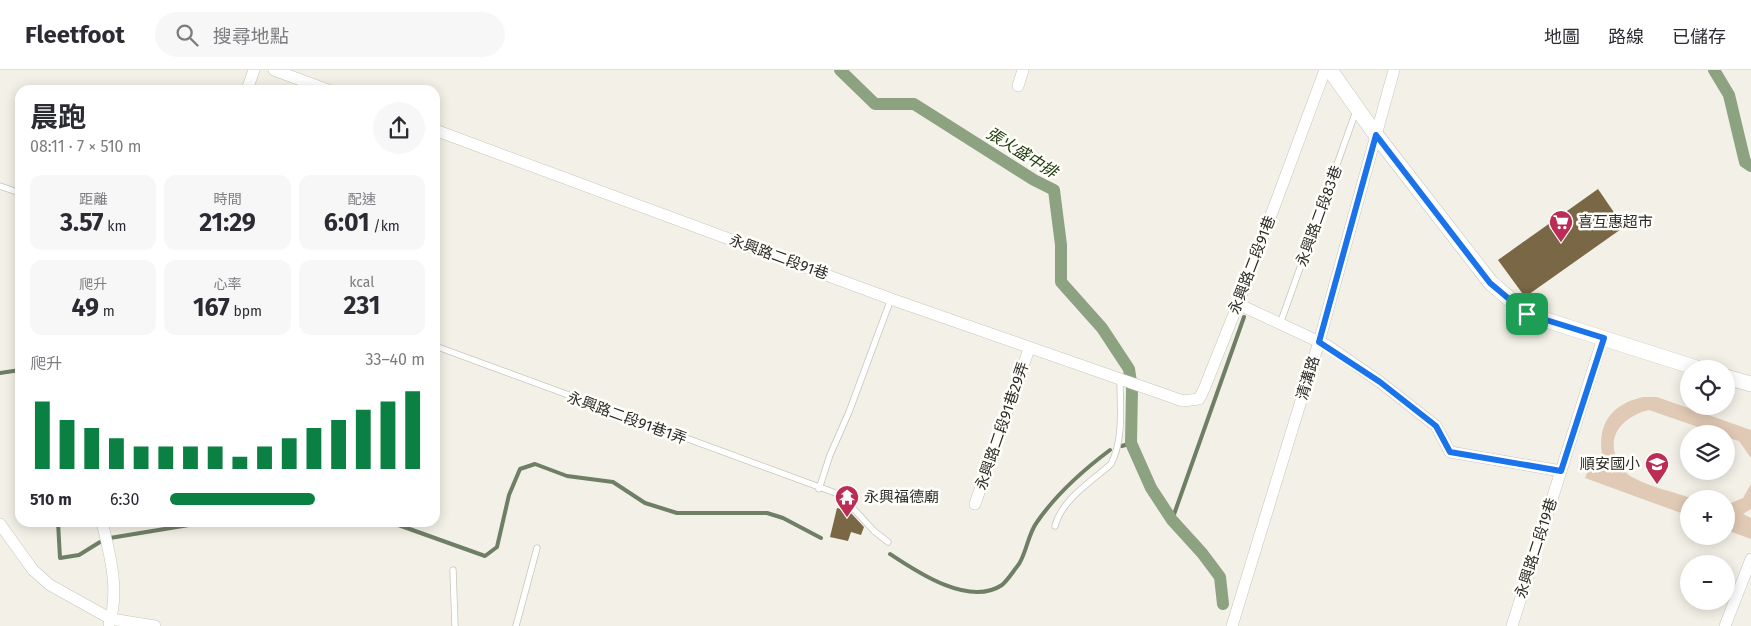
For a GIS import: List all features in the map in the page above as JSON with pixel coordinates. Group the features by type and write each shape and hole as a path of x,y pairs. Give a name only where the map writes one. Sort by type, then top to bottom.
{"street":[{"path":"249,85 254,70"},
{"path":"274,70 314,85"},
{"path":"1018,86 1023,70"},
{"name":"永興路二段91巷","path":"440,132 1029,349 1183,401 1199,399 1238,304 1325,70"},
{"path":"1330,70 1376,135 1490,283 1527,314 1680,363"},
{"name":"清溝路","path":"1234,622 1319,342 1394,70"},
{"path":"1238,304 1319,342 1380,382 1436,426 1450,452 1561,471"},
{"name":"永興路二段19巷","path":"1512,626 1604,338"},
{"name":"永興路二段91巷29弄","path":"975,504 1029,349"},
{"path":"1735,380 1751,384"},
{"path":"0,524 34,570 50,585 109,622 156,626"},
{"path":"103,527 115,598 109,622"},
{"path":"1725,626 1751,559"}],"lane":[{"name":"永興路二段83巷","path":"1280,324 1357,108"},
{"path":"0,186 15,191"},
{"path":"819,489 830,455 849,412 891,299"},
{"name":"永興路二段91巷1弄","path":"440,348 819,489 841,495 874,531 888,542"},
{"path":"1055,526 1058,514 1111,464 1114,458 1119,437 1122,380"},
{"path":"516,626 537,548"},
{"path":"453,570 455,626"}],"shaded area":[{"path":"1643,397 1657,397 1680,405 1680,415 1708,415 1751,430 1751,458 1739,441 1735,440 1735,425 1692,425 1649,410 1631,417 1619,429 1615,436 1615,454 1624,471 1630,476 1646,484 1680,495 1680,513 1585,478 1590,464 1605,469 1601,444 1605,423 1619,407 1629,401"},
{"path":"1751,484 1751,509 1743,514 1751,518 1751,539 1735,533 1735,501 1743,498"}],"building":[{"name":"喜互惠超市","path":"1598,189 1624,227 1525,297 1498,260"},
{"name":"永興福德廟","path":"837,508 849,511 864,527 861,535 851,532 848,541 830,537"}],"waterway":[{"name":"張火盛中排","path":"840,70 875,104 914,104 1034,180 1054,190 1061,245 1061,282 1102,328 1129,369 1132,389 1131,443 1151,488 1172,520 1202,553 1220,577 1223,604"},
{"path":"1714,70 1729,95 1745,162 1751,166"},
{"path":"1172,520 1244,317"},
{"path":"0,373 15,371"},
{"path":"1122,446 1131,443"},
{"path":"890,554 929,578 959,590 989,591 1002,585 1019,564 1029,537 1045,511 1070,483 1110,450"},
{"path":"404,527 485,556 497,547 509,495 520,469 535,464 567,476 613,482 645,503 677,513 767,513 783,518 821,538"},
{"path":"58,527 60,558 79,555 100,542"},
{"path":"110,538 177,527"}],"place":[{"name":"喜互惠超市","path":"1561,243"},
{"name":"順安國小","path":"1657,485"},
{"name":"永興福德廟","path":"847,518"}],"route":[{"path":"1376,135 1490,283 1527,314 1604,338 1561,471 1450,452 1436,426 1380,382 1328,346 1319,342 1376,135"}]}
